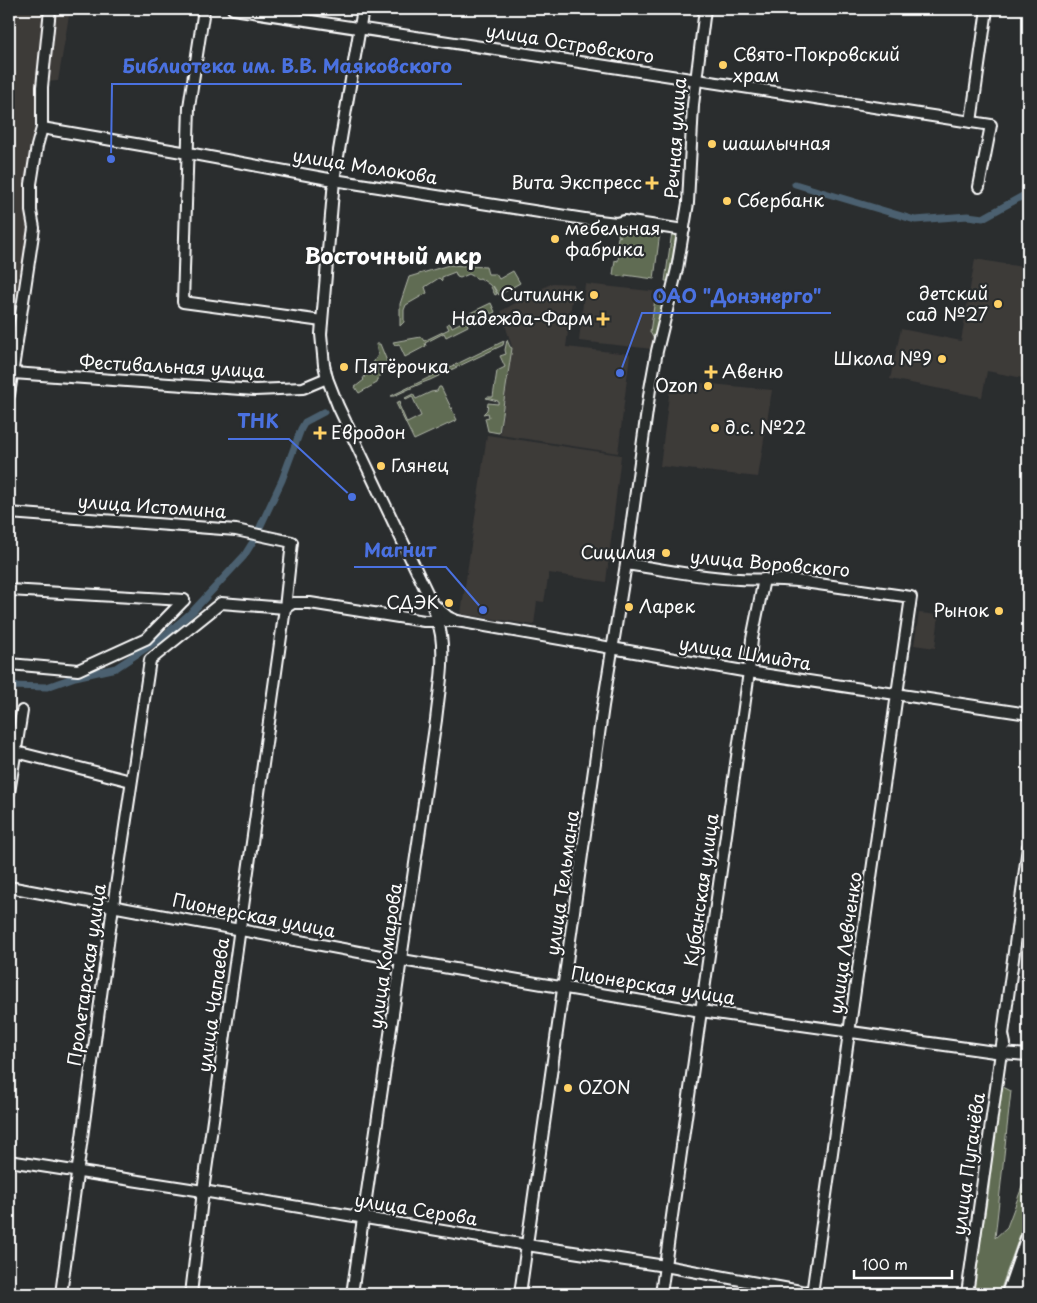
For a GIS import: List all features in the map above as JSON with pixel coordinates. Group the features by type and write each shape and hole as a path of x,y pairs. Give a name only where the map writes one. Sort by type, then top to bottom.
{"highway":[{"path":"1010,1294 1028,1239"},
{"path":"1010,1294 1015,1291 1021,1294 1028,1280"}],"street":[{"path":"9,395 34,228 31,211 31,184 42,128 42,87 50,9"},
{"path":"204,9 189,107 183,302 322,321"},
{"name":"улица Островского","path":"234,9 991,125 979,187"},
{"name":"улица Комарова","path":"352,1294 402,960 439,691 442,646 438,621 431,602 338,406 324,365 322,321 334,180 363,9"},
{"name":"Речная улица","path":"638,476 652,378 684,230 690,178 696,79 705,9"},
{"path":"971,122 987,9"},
{"name":"улица Молокова","path":"42,128 188,152 334,180 612,223 624,221 684,230"},
{"name":"Фестивальная улица","path":"13,373 255,390 303,388 327,378"},
{"name":"улица Тельмана","path":"520,1294 603,706 638,476"},
{"name":"улица Истомина","path":"9,513 236,530 292,542"},
{"name":"улица Чапаева","path":"191,1294 203,1190 241,931 285,608 292,542"},
{"name":"улица Воровского","path":"626,564 717,578 797,581 911,597"},
{"name":"Кубанская улица","path":"661,1294 702,1011 752,639 764,579"},
{"path":"9,590 184,600 146,639 78,670 9,664"},
{"name":"улица Левченко","path":"812,1294 911,597"},
{"name":"улица Шмидта","path":"150,660 220,603 285,608 293,602 310,603 424,621 457,621 749,672 1028,714"},
{"name":"улица Шмидта","path":"431,602 448,617 457,621"},
{"name":"Пролетарская улица","path":"61,1294 113,906 150,660"},
{"path":"9,793 22,710"},
{"path":"16,752 131,781"},
{"name":"улица Пугачёва","path":"967,1294 1002,1053 1028,847"},
{"name":"Пионерская улица","path":"9,888 402,960 702,1011 1002,1053 1023,1054"},
{"path":"1003,1038 1010,1049 1023,1054"},
{"name":"улица Серова","path":"9,1162 203,1190 528,1245 665,1266 817,1294"}],"shaded area":[{"path":"9,9 70,9 58,81 46,82 43,122 35,121 26,216 30,233 9,366"},
{"path":"975,259 1028,268 1028,379 987,371 982,397 890,379 901,329 961,341"},
{"path":"552,283 574,284 566,347 630,354 618,453 500,435 512,347 501,311"},
{"path":"585,284 669,293 653,349 579,341"},
{"name":"д.с. №22","path":"671,380 772,390 758,477 660,466"},
{"path":"487,435 621,455 606,582 549,573 544,602 537,601 534,625 461,614"},
{"path":"919,613 939,615 935,648 914,645"}],"green space":[{"path":"619,226 660,232 654,279 613,275 615,260 618,261 619,251 616,250 618,237 621,236 618,236"},
{"path":"672,232 679,238 670,281 665,281"},
{"path":"449,265 486,267 488,274 496,274 499,279 513,271 520,283 499,295 493,286 497,294 495,295 490,285 480,278 478,279 469,274 460,278 457,277 455,272 442,277 442,281 439,278 425,287 427,293 406,305 404,322 400,326 400,304 409,277"},
{"path":"656,293 662,294 665,298 654,339 650,332"},
{"path":"491,303 495,312 491,314 489,311 467,322 468,326 446,337 444,333 425,343 426,346 405,357 399,344 395,345 393,342 421,337 424,341 449,329 448,323 452,327 472,317 470,313"},
{"path":"507,340 512,348 499,433 488,431 485,418 489,417 488,413 483,414 487,410 488,403 498,404 498,401 486,398 493,397 497,371 505,367 500,356 506,354"},
{"path":"504,341 503,345 430,380 391,396"},
{"path":"376,344 380,344 389,366 381,373 377,383 359,393 355,387 364,380 378,355"},
{"path":"441,387 457,420 414,440 396,403 400,401 399,405 407,423 421,416 412,396 405,398 413,394 416,399 437,391"},
{"path":"999,1085 1011,1091 995,1238 1007,1227 1028,1171 1028,1212 999,1294 972,1294 989,1189"}],"waterway":[{"path":"795,184 915,220 968,216 983,218 1028,193"},
{"path":"9,686 47,687 75,677 116,668 164,636 193,611 244,556 254,540 282,480 301,429 305,422 324,412"}],"place":[{"name":"Свято-Покровский храм","path":"723,65"},
{"name":"шашлычная","path":"712,144"},
{"name":"Библиотека им. В.В. Маяковского","path":"111,159"},
{"name":"Вита Экспресс","path":"652,183"},
{"name":"Сбербанк","path":"727,201"},
{"name":"мебельная фабрика","path":"555,239"},
{"name":"Ситилинк","path":"594,295"},
{"name":"детский сад №27","path":"998,304"},
{"name":"Надежда-Фарм","path":"603,319"},
{"name":"Школа №9","path":"942,359"},
{"name":"Пятёрочка","path":"344,367"},
{"name":"Авеню","path":"711,372"},
{"name":"ОАО \"Донэнерго\"","path":"620,373"},
{"name":"Ozon","path":"708,386"},
{"name":"д.с. №22","path":"715,428"},
{"name":"Евродон","path":"320,433"},
{"name":"Глянец","path":"381,466"},
{"name":"ТНК","path":"352,497"},
{"name":"Сицилия","path":"666,553"},
{"name":"СДЭК","path":"449,603"},
{"name":"Ларек","path":"629,607"},
{"name":"Магнит","path":"483,610"},
{"name":"Рынок","path":"999,611"},
{"name":"OZON","path":"568,1088"}],"district":[{"name":"Восточный мкр","path":"393,256"}]}
